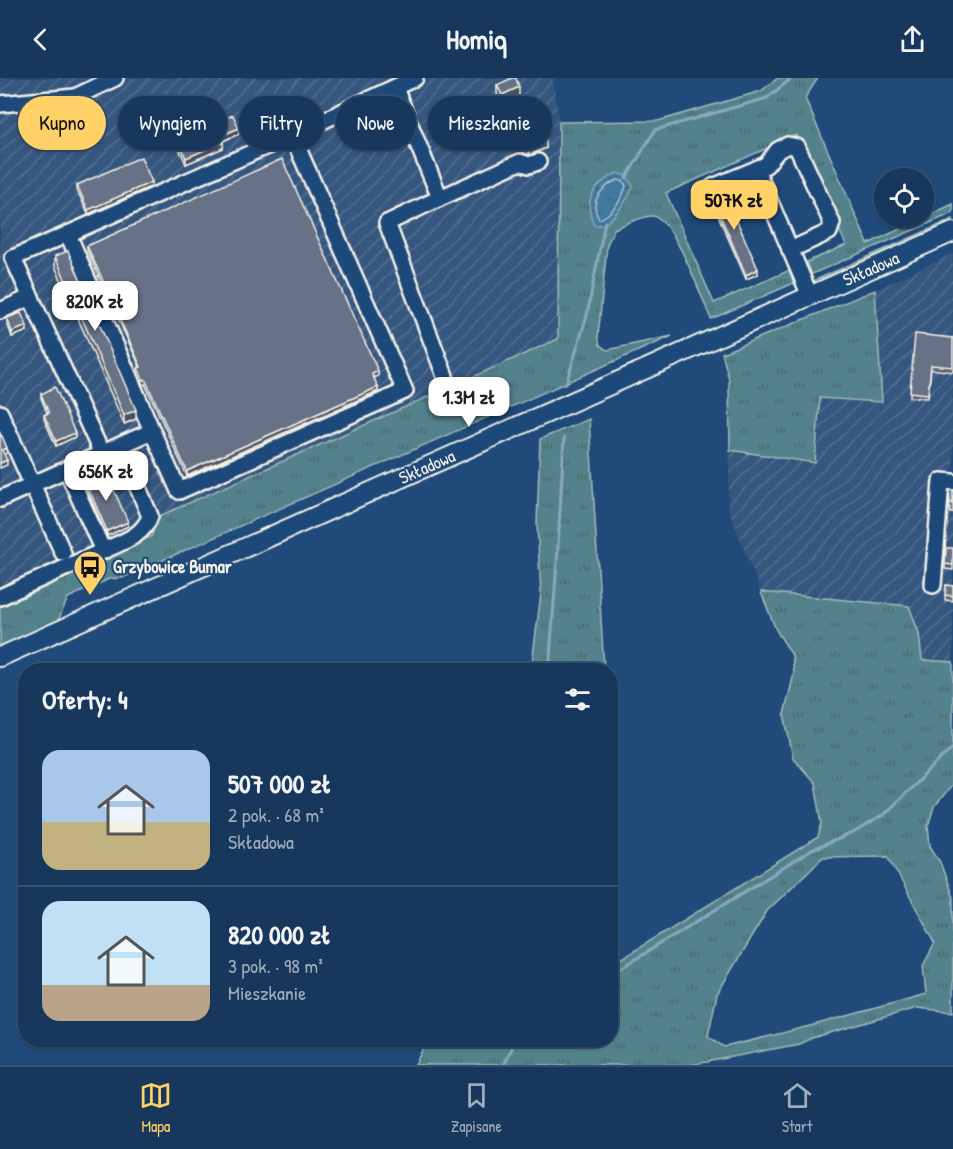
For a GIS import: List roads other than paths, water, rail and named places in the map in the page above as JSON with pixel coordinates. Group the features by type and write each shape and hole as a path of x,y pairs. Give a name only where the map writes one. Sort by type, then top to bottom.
{"main road":[{"name":"Składowa","path":"0,657 953,232"}],"lane":[{"path":"0,104 75,97 115,78"},
{"path":"324,120 415,78"},
{"path":"395,88 440,198"},
{"path":"713,187 756,169 772,160 778,150 788,145 798,147 832,224 829,232 790,250"},
{"path":"102,454 13,258 258,150"},
{"path":"68,234 179,491 405,392 299,150"},
{"path":"445,376 387,223 520,162 529,165 538,162"},
{"path":"756,169 810,296"},
{"path":"0,311 31,297"},
{"path":"0,413 63,553"},
{"path":"0,499 152,431"},
{"path":"67,470 102,551"},
{"path":"0,597 137,535 147,525 150,516 133,476"},
{"path":"933,585 941,481 953,482"}],"water":[{"path":"617,173 627,176 633,187 624,203 609,221 604,225 594,225 590,208 592,194 596,188"}],"waterway":[{"path":"626,178 655,130 767,98 792,78"},
{"path":"566,384 587,315 605,222"},
{"path":"550,663 564,438"},
{"path":"618,970 812,850 853,833 883,815 953,747"},
{"path":"503,1065 512,1047"}],"place":[{"name":"Grzybowice Bumar","path":"90,596"}]}
